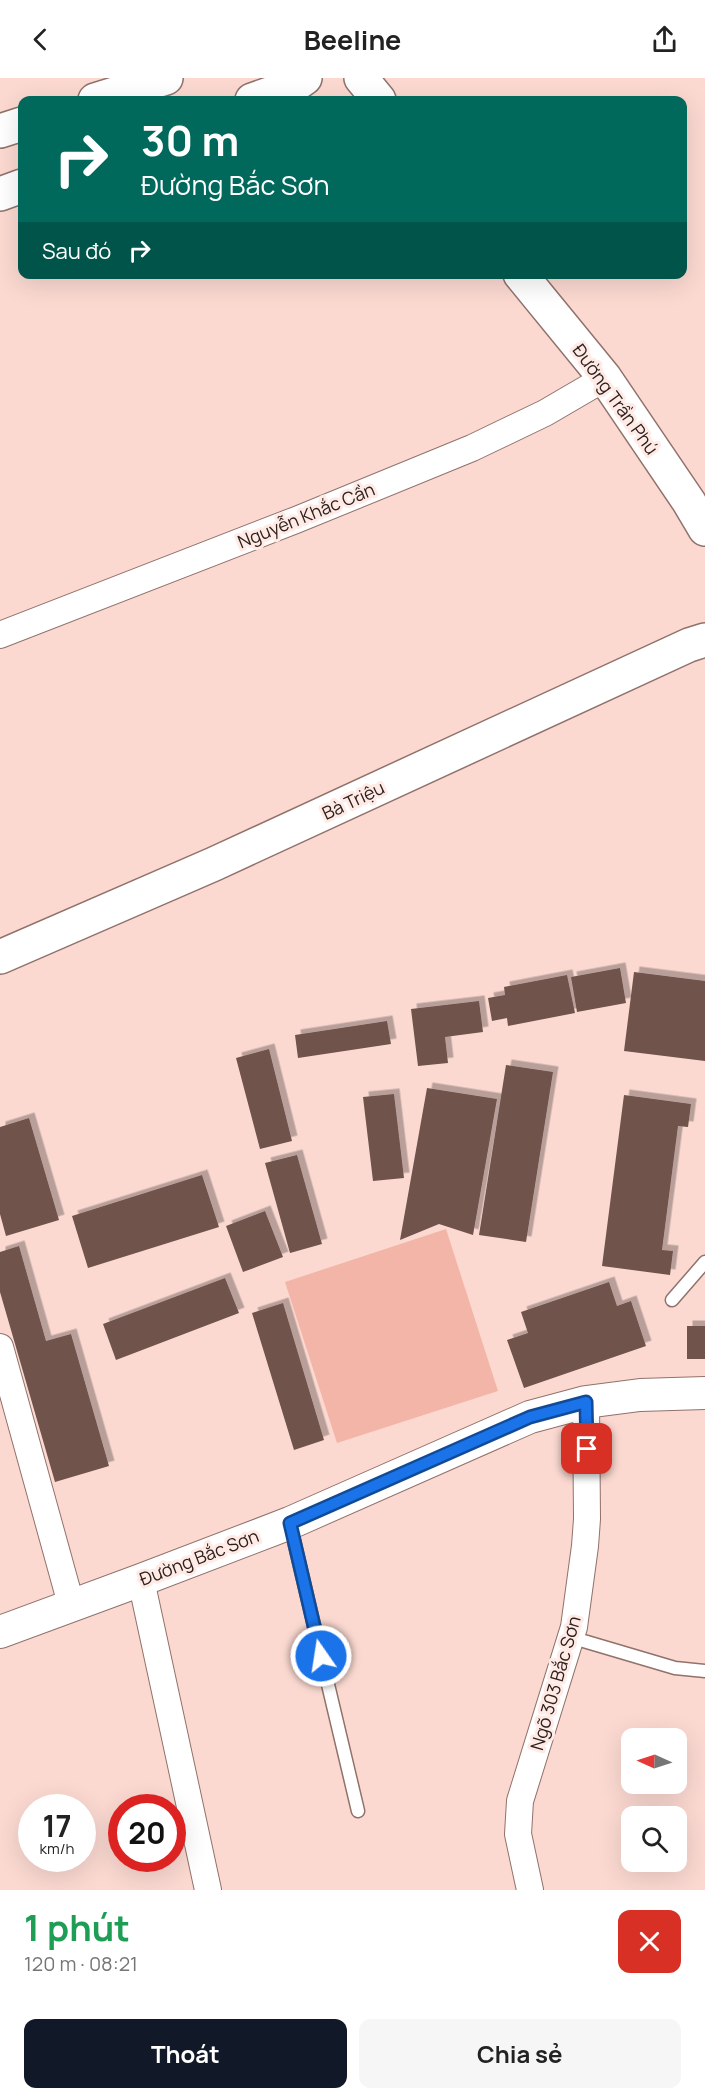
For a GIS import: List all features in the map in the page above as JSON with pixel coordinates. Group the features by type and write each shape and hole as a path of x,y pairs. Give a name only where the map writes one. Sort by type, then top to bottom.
{"main road":[{"path":"108,96 166,78"},
{"path":"263,96 295,85 305,78"},
{"path":"361,78 377,96"},
{"path":"0,131 18,125"},
{"path":"0,194 18,187"},
{"name":"Đường Trần Phú","path":"524,279 604,378 705,529"},
{"name":"Bà Triệu","path":"0,957 214,864 689,645 705,640"}],"street":[{"name":"Nguyễn Khắc Cần","path":"0,635 296,520 472,448 545,413 604,378"},
{"path":"0,1347 71,1604"},
{"name":"Đường Bắc Sơn","path":"0,1632 290,1523 530,1417 586,1402 640,1395 705,1393"},
{"name":"Ngõ 303 Bắc Sơn","path":"530,1890 518,1834 520,1801 574,1627 587,1519 586,1402"},
{"path":"141,1580 208,1890"}],"lane":[{"path":"672,1300 705,1262"},
{"path":"290,1523 358,1811"},
{"path":"570,1637 675,1668 705,1671"}],"shaded area":[{"path":"446,1229 498,1391 337,1443 285,1282"}],"building":[{"path":"620,968 626,1003 577,1012 571,977"},
{"path":"634,972 705,981 705,1061 624,1051"},
{"path":"567,975 575,1013 508,1026 507,1018 492,1021 488,998 505,995 504,987"},
{"path":"479,1001 483,1032 445,1037 448,1063 418,1066 411,1009"},
{"path":"387,1021 391,1044 298,1058 295,1035"},
{"path":"269,1049 292,1141 260,1149 236,1058"},
{"path":"506,1065 553,1072 526,1242 479,1235"},
{"path":"427,1088 497,1099 473,1235 439,1224 400,1240"},
{"path":"394,1094 404,1178 373,1181 363,1097"},
{"path":"624,1095 691,1104 688,1127 678,1126 662,1250 673,1251 670,1275 602,1266"},
{"path":"29,1118 59,1220 6,1236 0,1214 0,1127"},
{"path":"297,1155 322,1244 290,1253 265,1163"},
{"path":"202,1175 219,1227 88,1268 72,1216"},
{"path":"265,1211 283,1257 243,1272 226,1226"},
{"path":"19,1246 46,1341 71,1334 109,1466 55,1482 0,1292 0,1252"},
{"path":"225,1278 239,1313 116,1360 103,1324"},
{"path":"609,1282 617,1306 631,1301 646,1346 524,1388 507,1340 528,1333 521,1312"},
{"path":"283,1303 324,1440 294,1450 252,1313"},
{"path":"687,1326 705,1326 705,1359 687,1359"}],"route":[{"path":"321,1656 290,1523 530,1417 586,1402 587,1449"}]}
